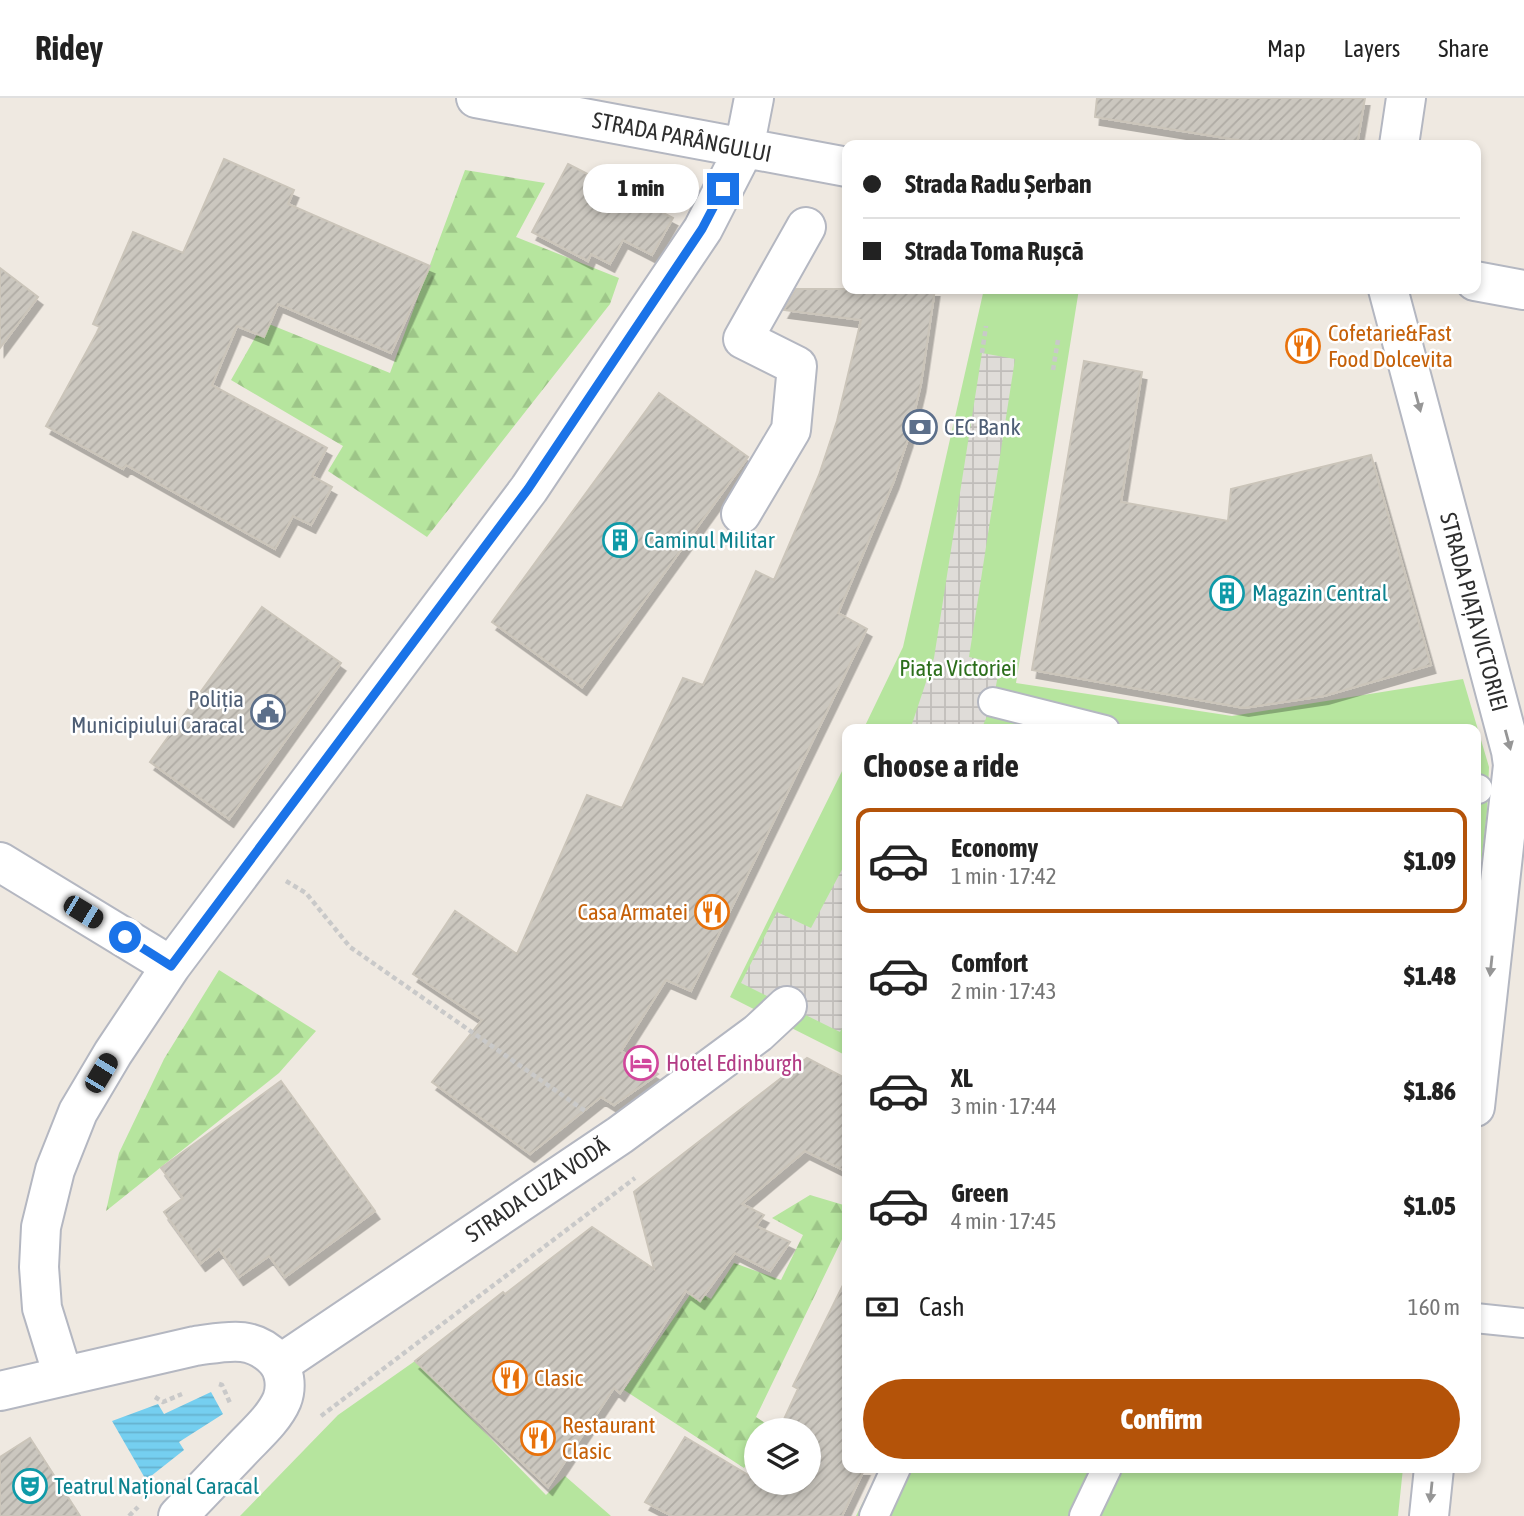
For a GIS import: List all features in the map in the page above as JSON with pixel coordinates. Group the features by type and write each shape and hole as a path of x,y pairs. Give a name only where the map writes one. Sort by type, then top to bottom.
{"street":[{"name":"STRADA PARÂNGULUI","path":"476,98 842,166"},
{"path":"63,1376 42,1308 39,1267 41,1227 55,1170 78,1112 113,1053 171,966 528,489 702,229 744,149 754,98"},
{"path":"1400,140 1406,98"},
{"path":"741,514 791,430 797,366 743,339 806,227"},
{"path":"1481,282 1524,290"},
{"name":"STRADA PIAȚA VICTORIEI","path":"1389,294 1513,765 1481,1053"},
{"path":"993,702 1081,724"},
{"path":"0,862 171,966"},
{"name":"STRADA CUZA VODĂ","path":"280,1364 620,1135 758,1034 787,1006"},
{"path":"1481,1319 1524,1323"},
{"path":"0,1391 195,1346 248,1342 266,1350 280,1364 285,1382 281,1400 267,1422 178,1516"},
{"path":"874,1516 894,1473"},
{"path":"1084,1516 1105,1473"},
{"path":"1429,1516 1433,1473"}],"path":[{"path":"982,353 986,326"},
{"path":"1054,370 1058,340"},
{"path":"253,859 306,894 350,947 620,1135"},
{"path":"320,1418 637,1177"},
{"path":"209,1382 222,1385 234,1411"},
{"path":"148,1393 163,1402 186,1392"},
{"path":"129,1516 138,1506"}],"green space":[{"path":"465,170 545,183 516,237 619,278 610,304 427,537 328,471 343,446 231,380 264,322 390,373"},
{"name":"Piața Victoriei","path":"983,294 1078,294 1016,683 1232,716 1463,679 1476,724 866,724 903,647"},
{"name":"Piața Victoriei","path":"1481,740 1489,767 1481,864"},
{"path":"842,771 842,1053 730,997"},
{"path":"219,970 316,1031 279,1073 106,1211 119,1153 164,1059"},
{"path":"810,1195 842,1205 842,1239 758,1418 744,1418 744,1468 624,1390 694,1289 711,1299 734,1263 781,1280 803,1235 772,1218"},
{"path":"415,1361 546,1495 565,1476 611,1516 240,1516 338,1415"},
{"path":"878,1473 1402,1473 1398,1516 856,1516"}],"shaded area":[{"path":"982,353 1015,359 969,657 1000,664 993,702 984,724 912,724 934,658"},
{"path":"842,869 840,1032 741,983 777,912 811,928"}],"water":[{"path":"211,1392 223,1414 179,1442 184,1450 146,1480 112,1421 158,1404 164,1414"}],"building":[{"path":"1097,98 1365,98 1358,140 1237,140 1095,117"},
{"path":"224,159 294,190 288,204 430,266 391,353 278,304 264,337 237,326 212,385 327,448 312,476 332,487 311,525 293,516 275,549 126,465 123,469 46,426 100,327 93,324 133,232 183,253"},
{"path":"568,164 673,218 652,255 623,240 610,264 591,254 588,261 532,232"},
{"path":"0,268 38,297 0,348"},
{"path":"796,289 842,289 842,294 934,294 921,384 908,439 894,481 838,613 867,629 691,991 666,980 621,1051 658,1074 614,1105 601,1097 530,1154 432,1082 482,1020 413,974 455,911 517,954 587,795 622,808 683,678 703,685 756,571 774,580 819,475 837,421 861,320 784,310"},
{"name":"Magazin Central","path":"1084,361 1142,372 1121,502 1228,521 1231,489 1371,455 1431,665 1324,696 1244,708 1032,670"},
{"name":"Caminul Militar","path":"659,393 748,457 582,687 492,622"},
{"path":"262,607 341,663 229,819 150,762"},
{"path":"807,1058 842,1076 842,1170 805,1151 742,1204 764,1215 756,1226 790,1242 770,1271 735,1253 700,1301 686,1291 620,1393 614,1388 548,1487 415,1361 592,1227 654,1269 634,1192"},
{"path":"281,1081 375,1211 285,1277 269,1256 239,1277 219,1249 201,1263 164,1212 183,1198 161,1168"},
{"path":"842,1287 842,1473 863,1473 842,1516 672,1516 645,1502 685,1437 744,1472 744,1495 821,1495 821,1418 785,1418 798,1389 793,1386"},
{"name":"Teatrul Național Caracal","path":"30,1438 80,1516 0,1516 0,1457"}],"place":[{"name":"Cofetarie&Fast Food Dolcevita","path":"1303,346"},
{"name":"CEC Bank","path":"920,427"},
{"name":"Caminul Militar","path":"620,540"},
{"name":"Magazin Central","path":"1227,593"},
{"name":"Poliția Municipiului Caracal","path":"268,712"},
{"name":"Casa Armatei","path":"712,912"},
{"name":"Hotel Edinburgh","path":"641,1063"},
{"name":"Clasic","path":"510,1378"},
{"name":"Restaurant Clasic","path":"538,1438"},
{"name":"Teatrul Național Caracal","path":"30,1486"}],"route":[{"path":"125,937 171,966 528,489 702,229 723,189"}]}
